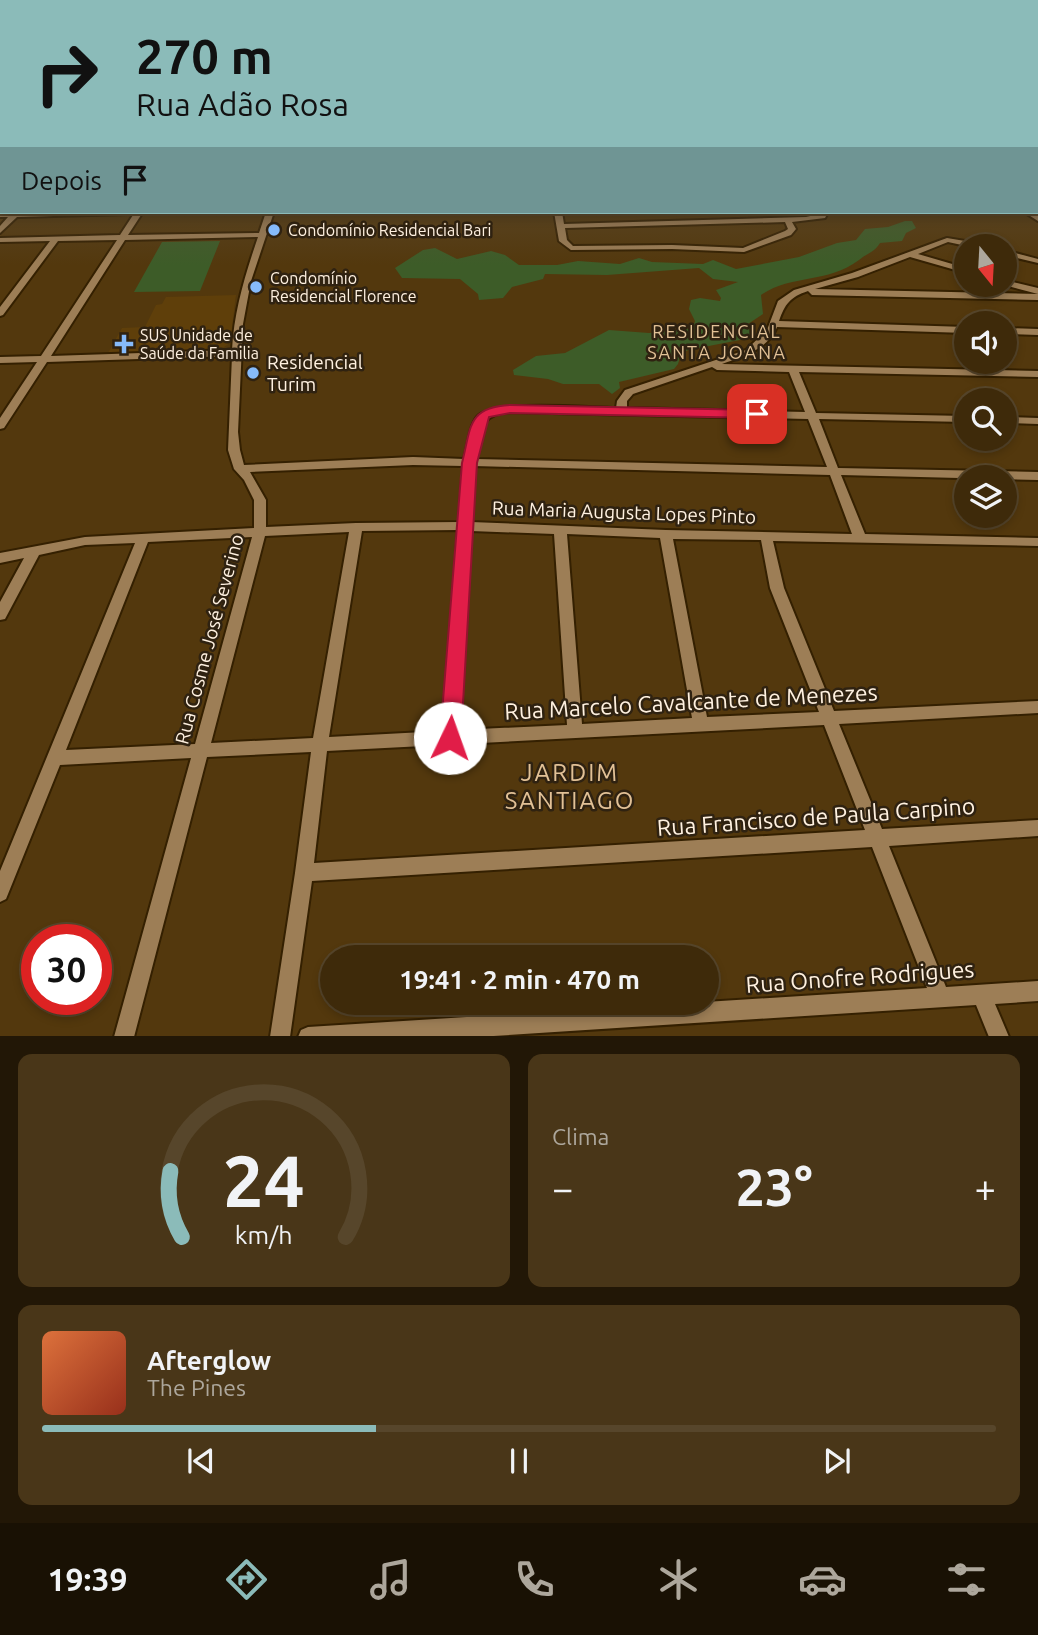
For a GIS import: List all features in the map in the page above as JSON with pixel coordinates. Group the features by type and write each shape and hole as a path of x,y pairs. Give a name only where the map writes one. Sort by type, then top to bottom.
{"street":[{"path":"0,231 15,214"},
{"path":"0,426 138,214"},
{"name":"Rua Cosme José Severino","path":"124,1036 260,531 260,500 249,478 240,469 234,450 233,432 238,324 247,281 269,214"},
{"path":"558,214 563,241 572,248 672,247 744,250 789,233 792,229 788,220"},
{"path":"561,226 788,220 818,218 822,214"},
{"path":"0,240 262,235"},
{"path":"0,313 56,239"},
{"path":"621,411 622,401 629,392 749,352 765,340 781,303 797,292 915,256 947,240 954,241"},
{"path":"1017,255 1038,261"},
{"path":"915,256 954,267"},
{"path":"838,280 851,292"},
{"path":"1017,285 1038,291"},
{"path":"797,292 954,295"},
{"path":"1017,296 1038,297"},
{"path":"774,324 954,332"},
{"path":"1017,331 1038,332"},
{"path":"749,352 750,358 757,363 772,367"},
{"path":"0,360 237,353"},
{"path":"708,366 954,372"},
{"path":"793,368 860,537"},
{"path":"1017,374 1038,374"},
{"path":"450,738 469,463 484,414 493,410 510,409 954,419"},
{"path":"1017,420 1038,421"},
{"path":"240,469 366,462 1038,476"},
{"name":"Rua Maria Augusta Lopes Pinto","path":"0,558 85,541 356,527 464,526 666,534 1038,542"},
{"path":"280,1036 320,744 356,527"},
{"path":"560,529 575,730"},
{"path":"666,534 701,725"},
{"path":"766,536 777,588 940,996"},
{"path":"0,893 144,537"},
{"path":"0,615 34,552"},
{"name":"Rua Marcelo Cavalcante de Menezes","path":"53,758 1038,707"},
{"name":"Rua Francisco de Paula Carpino","path":"304,873 1038,828"},
{"name":"Rua Onofre Rodrigues","path":"341,1036 505,1031 940,996 1038,991"},
{"path":"981,994 999,1036"}],"shaded area":[{"path":"236,295 230,343 221,349 108,353 122,328 145,327 156,305 162,304 166,297"}],"green space":[{"path":"912,221 916,228 906,233 902,241 880,243 873,251 847,268 784,284 761,295 763,314 748,324 751,334 745,339 688,350 681,354 674,369 619,382 620,388 612,394 599,384 563,384 548,379 514,375 513,370 536,356 565,353 609,330 649,333 693,328 695,321 689,309 691,300 700,298 720,301 716,290 738,282 713,279 699,268 607,275 545,274 543,279 512,287 503,298 479,300 478,294 460,279 402,278 395,268 423,250 435,248 457,259 491,251 505,255 519,265 557,265 578,261 620,264 639,258 652,262 703,264 713,260 736,269 799,257 837,243 856,240 865,229 888,227"},
{"path":"220,241 200,291 134,292 162,242"}],"place":[{"name":"Condomínio Residencial Bari","path":"274,230"},
{"name":"Condomínio Residencial Florence","path":"256,287"},
{"name":"SUS Unidade de Saúde da Familia","path":"124,344"},
{"name":"Residencial Turim","path":"253,373"}],"district":[{"name":"RESIDENCIAL SANTA JOANA","path":"717,342"},
{"name":"JARDIM SANTIAGO","path":"570,787"}],"route":[{"path":"450,738 469,463 484,414 493,410 510,409 757,414"}]}
